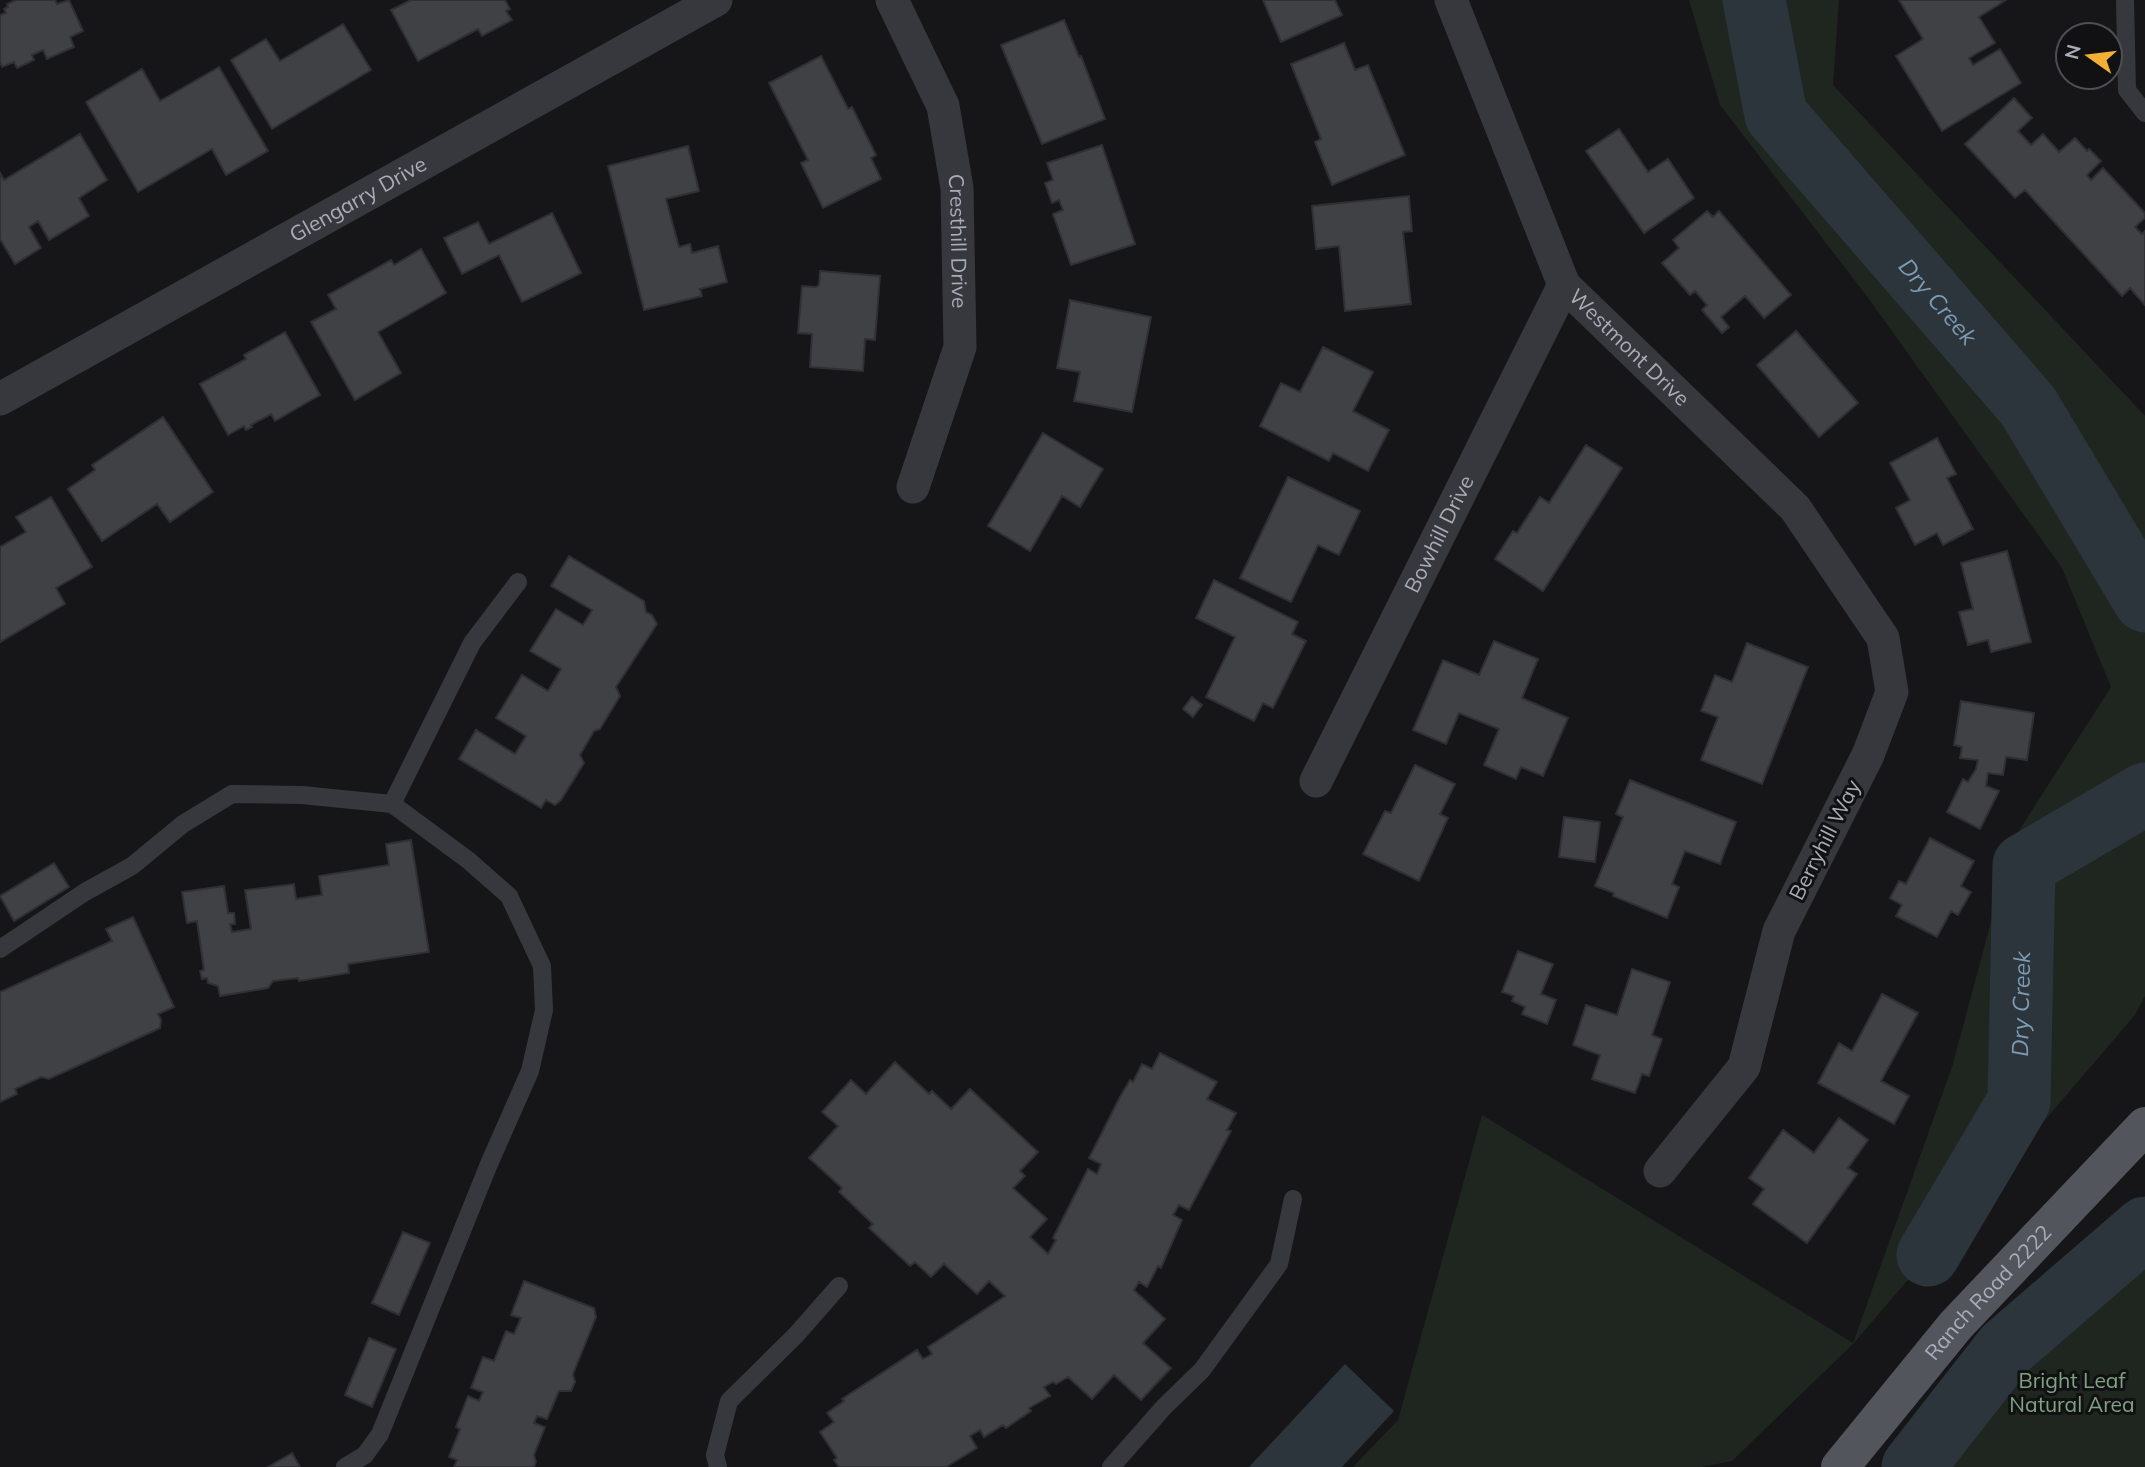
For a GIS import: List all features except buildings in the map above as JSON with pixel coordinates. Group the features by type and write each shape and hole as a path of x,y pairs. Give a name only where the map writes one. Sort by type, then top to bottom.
{"main road":[{"name":"Ranch Road 2222","path":"1840,1467 1956,1325 2145,1126"}],"street":[{"name":"Glengarry Drive","path":"0,399 716,0"},
{"name":"Cresthill Drive","path":"892,0 943,106 957,188 960,347 913,487"},
{"name":"Westmont Drive","path":"1451,0 1564,285 1794,508"},
{"name":"Bowhill Drive","path":"1316,781 1564,285"},
{"name":"Berryhill Way","path":"1660,1171 1744,1067 1779,931 1868,755 1892,692 1883,638 1794,508"}],"lane":[{"path":"2125,0 2127,90 2145,113"},
{"path":"392,804 472,643 517,582"},
{"path":"0,949 85,892 132,866 183,824 232,794 302,795 392,804 468,860 509,896 542,966 544,1010 530,1071 489,1164 380,1434 365,1455 345,1467"},
{"path":"1111,1467 1164,1407 1202,1370 1279,1264 1293,1199"},
{"path":"718,1467 715,1455 729,1401 796,1335 839,1286"}],"green space":[{"path":"1689,0 1839,0 1833,85 2145,416 2145,996 2135,1015 1853,1344 1732,1461 1702,1467 1353,1467 1398,1420 1482,1115 1853,1343 1952,1067 2013,840 2111,687 2062,568 1866,295 1720,105"},
{"name":"Bright Leaf Natural Area","path":"2145,1217 2145,1467 1914,1467 1954,1409"}],"shaded area":[{"path":"1345,1364 1394,1411 1342,1467 1249,1467"}],"waterway":[{"name":"Dry Creek","path":"1754,0 1776,115 2028,406 2145,601"},
{"name":"Dry Creek","path":"1928,1255 2019,1101 2024,865 2145,794"},
{"path":"1913,1467 2006,1348 2145,1228"}]}
